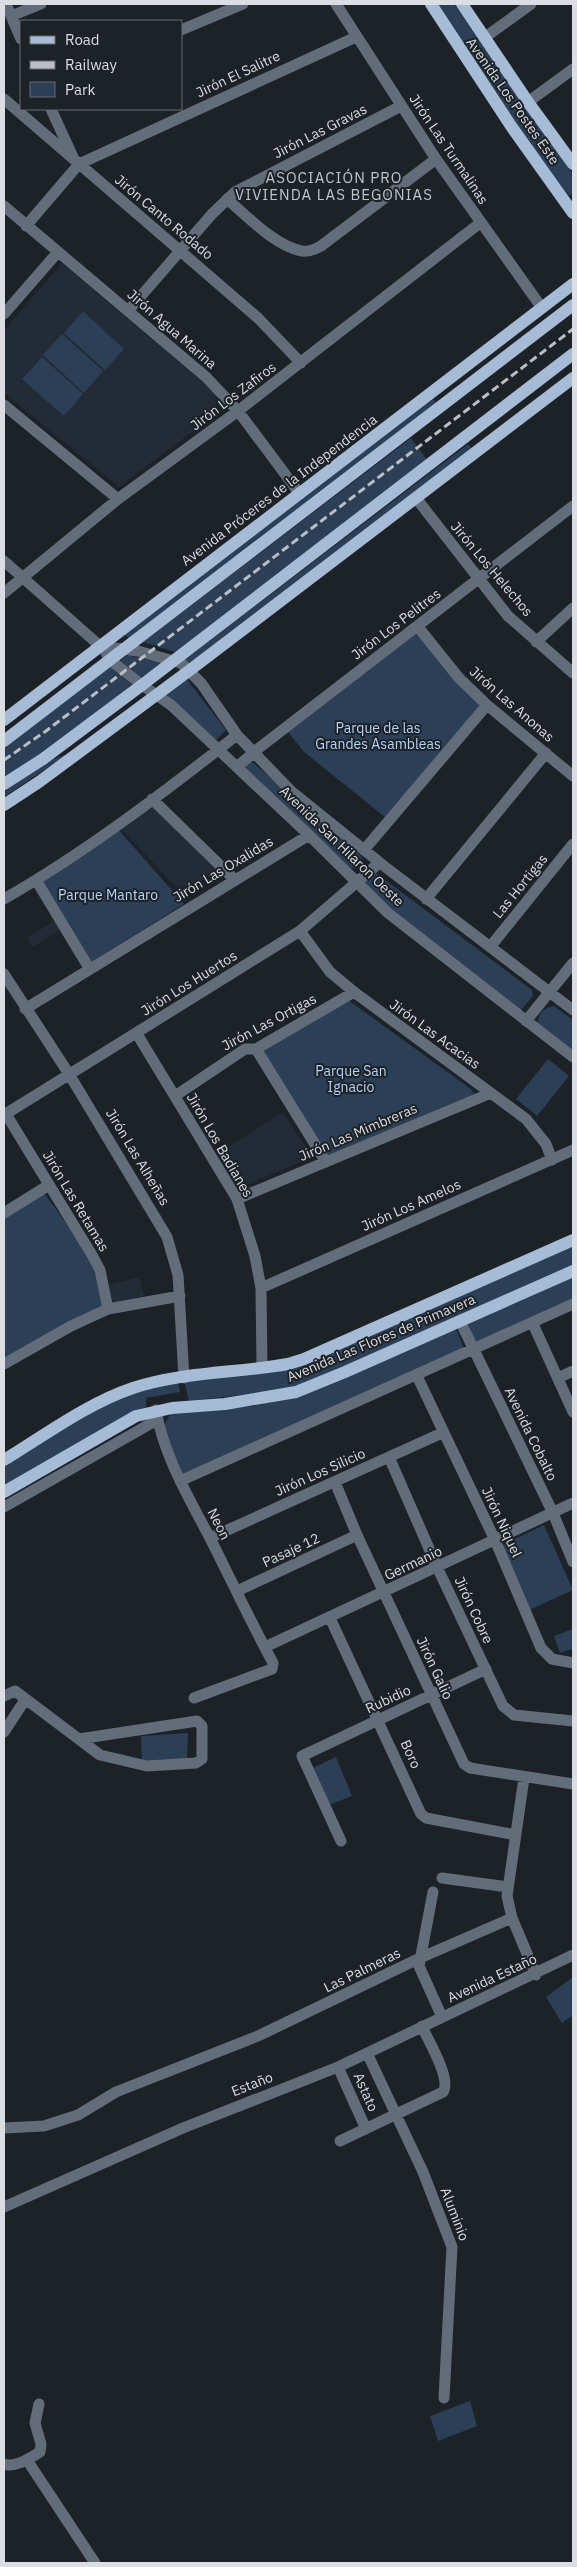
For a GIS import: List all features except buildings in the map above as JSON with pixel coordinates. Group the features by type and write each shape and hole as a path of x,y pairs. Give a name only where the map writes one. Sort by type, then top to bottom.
{"main road":[{"name":"Avenida Los Postes Este","path":"431,4 511,126 573,212"},
{"name":"Avenida Los Postes Este","path":"462,4 528,102 573,164"},
{"name":"Avenida Próceres de la Independencia","path":"4,720 573,284"},
{"path":"4,740 573,306"},
{"path":"4,784 43,759 142,685 573,354"},
{"path":"4,805 39,782 190,670 573,378"},
{"name":"Avenida Las Flores de Primavera","path":"4,1460 95,1405 131,1388 184,1378 262,1368 304,1359 573,1240"},
{"name":"Avenida Las Flores de Primavera","path":"4,1492 136,1416 157,1415 296,1392 573,1271"}],"street":[{"path":"6,4 20,36"},
{"path":"12,16 41,4"},
{"path":"182,30 243,4"},
{"name":"Jirón Las Turmalinas","path":"336,4 436,159 542,308"},
{"path":"484,38 530,4"},
{"name":"Jirón El Salitre","path":"77,162 356,37"},
{"path":"528,102 573,69"},
{"name":"Jirón Canto Rodado","path":"4,99 258,318 301,363"},
{"name":"Jirón Las Gravas","path":"128,311 227,199 247,185 401,106"},
{"path":"26,226 77,162 51,110"},
{"path":"227,199 266,233 302,251 312,250 321,246 436,159"},
{"name":"Jirón Agua Marina","path":"4,206 206,377 238,412 300,494"},
{"name":"Jirón Los Zafiros","path":"4,593 118,499 238,412 480,222"},
{"path":"5,310 58,252"},
{"path":"4,405 118,499"},
{"name":"Jirón Los Helechos","path":"416,498 478,580 508,616 573,673"},
{"name":"Jirón Los Pelitres","path":"237,767 253,752 573,506"},
{"name":"Avenida San Hilaron Oeste","path":"4,561 100,646 110,660 142,685 158,694 309,834 357,884 419,938 573,1058"},
{"path":"536,642 573,608"},
{"name":"Jirón Las Anonas","path":"418,627 440,657 487,705 573,776"},
{"path":"100,646 175,660 190,670"},
{"name":"Avenida San Hilaron Oeste","path":"190,670 237,735 291,792 379,863 573,1010"},
{"path":"364,850 487,705"},
{"path":"4,898 36,880 152,799 237,735"},
{"path":"426,899 546,753"},
{"path":"152,799 234,879"},
{"name":"Jirón Las Oxalidas","path":"25,1009 309,834"},
{"name":"Las Hortigas","path":"490,947 573,844"},
{"name":"Jirón Los Huertos","path":"5,1114 137,1034 300,931 357,884 379,863"},
{"path":"36,880 89,968"},
{"name":"Jirón Las Acacias","path":"300,931 325,966 354,992 536,1128 552,1160"},
{"path":"526,1021 573,963"},
{"name":"Jirón Las Alheñas","path":"4,974 69,1074 161,1225 172,1252 178,1274 184,1378"},
{"name":"Jirón Las Ortigas","path":"175,1096 246,1049 256,1049 354,992"},
{"name":"Jirón Los Badianes","path":"137,1034 237,1199 253,1247 261,1288 262,1368"},
{"path":"256,1049 326,1162"},
{"name":"Jirón Las Mimbreras","path":"237,1199 491,1094"},
{"name":"Jirón Las Retamas","path":"5,1114 100,1270 108,1309"},
{"name":"Jirón Los Amelos","path":"261,1288 573,1150"},
{"path":"4,1213 49,1185"},
{"path":"4,1364 72,1326 108,1309 180,1296"},
{"path":"180,1481 533,1324 573,1304"},
{"name":"Avenida Cobalto","path":"460,1321 553,1513 573,1562"},
{"path":"533,1324 573,1412"},
{"path":"558,1378 573,1371"},
{"name":"Jirón Niquel","path":"417,1376 442,1433 495,1540 541,1648 552,1659 573,1662"},
{"path":"4,1507 157,1415"},
{"name":"Neon","path":"157,1415 180,1481 273,1663 272,1669 194,1698"},
{"name":"Jirón Los Silicio","path":"210,1538 442,1433"},
{"name":"Jirón Cobre","path":"389,1457 438,1568 508,1712 573,1721"},
{"name":"Jirón Galio","path":"335,1482 357,1535 464,1764 470,1768 524,1778 573,1784"},
{"name":"Germanio","path":"265,1647 384,1594 573,1504"},
{"name":"Pasaje 12","path":"237,1591 357,1535"},
{"name":"Boro","path":"330,1618 421,1814 426,1818 516,1835"},
{"name":"Rubidio","path":"341,1841 302,1756 486,1670"},
{"path":"4,1696 14,1691 100,1756 147,1766 196,1763 202,1759 202,1726 197,1722 79,1739"},
{"path":"4,1732 25,1700"},
{"path":"524,1778 508,1887 508,1902 512,1918 536,1974"},
{"path":"442,1878 508,1887"},
{"path":"433,1892 419,1966 442,2017"},
{"name":"Las Palmeras","path":"4,2128 44,2126 63,2121 141,2080 226,2050 420,1958 512,1918"},
{"name":"Avenida Estaño","path":"422,2026 573,1955"},
{"path":"340,2141 443,2092 446,2088 445,2078 422,2026"},
{"name":"Estaño","path":"4,2208 92,2166 224,2111 338,2067 422,2026"},
{"name":"Aluminio","path":"367,2053 423,2172 452,2247 444,2398"},
{"name":"Astato","path":"338,2067 366,2129"},
{"path":"4,2464 11,2465 27,2460 41,2449 35,2423 40,2404"},
{"path":"27,2460 95,2563"}],"shaded area":[{"path":"62,263 215,393 217,413 119,487 4,393 4,330"},
{"path":"153,805 220,871 182,893 120,828"},
{"path":"54,921 60,930 33,947 27,938"},
{"path":"283,1112 312,1157 247,1185 222,1151"},
{"path":"139,1277 144,1296 113,1303 109,1285"}],"green space":[{"path":"437,4 454,4 573,174 573,193 569,196 509,118"},
{"path":"83,311 124,349 105,370 64,333"},
{"path":"62,334 103,371 84,393 43,355"},
{"path":"42,357 83,394 64,416 22,379"},
{"path":"433,399 438,404 132,640 123,634"},
{"path":"411,438 427,460 175,652 143,642"},
{"path":"468,444 474,451 186,667 182,662"},
{"name":"Parque de las Grandes Asambleas","path":"416,633 482,705 385,817 304,752 288,732"},
{"path":"127,655 161,663 139,679 117,663"},
{"path":"110,667 132,685 42,754 4,779 4,747"},
{"path":"185,677 226,730 216,740 163,694"},
{"path":"68,754 4,797 4,790 50,760"},
{"path":"251,761 360,855 365,864 362,870 351,868 243,768"},
{"name":"Parque Mantaro","path":"117,828 184,904 91,962 41,882"},
{"path":"376,873 532,990 533,996 521,1010 423,938 365,886 364,882"},
{"name":"Parque San Ignacio","path":"348,1000 471,1089 474,1094 327,1156 261,1052"},
{"path":"554,1006 573,1020 573,1052 537,1025 542,1012"},
{"path":"548,1059 569,1076 537,1116 516,1099"},
{"path":"44,1193 72,1232 92,1266 102,1297 101,1308 4,1359 4,1218"},
{"path":"573,1243 573,1266 313,1382 283,1390 189,1401 184,1381 280,1370"},
{"path":"573,1277 573,1299 475,1343 468,1323"},
{"path":"453,1329 457,1331 463,1346 461,1350 181,1476 164,1426 170,1414 253,1406 293,1397"},
{"path":"178,1383 180,1392 146,1398 146,1407 132,1412 4,1487 4,1463 102,1405 136,1390"},
{"path":"544,1525 573,1590 527,1611 496,1548"},
{"path":"573,1629 573,1649 560,1653 554,1636"},
{"path":"188,1733 187,1761 142,1764 141,1736"},
{"path":"336,1757 352,1796 329,1805 313,1768"},
{"path":"573,1977 573,2015 562,2023 546,1997"},
{"path":"470,2401 477,2426 438,2441 430,2416"}],"railway":[{"path":"4,760 46,731 573,329"}],"district":[{"name":"ASOCIACIÓN PRO VIVIENDA LAS BEGONIAS","path":"334,186"}]}
